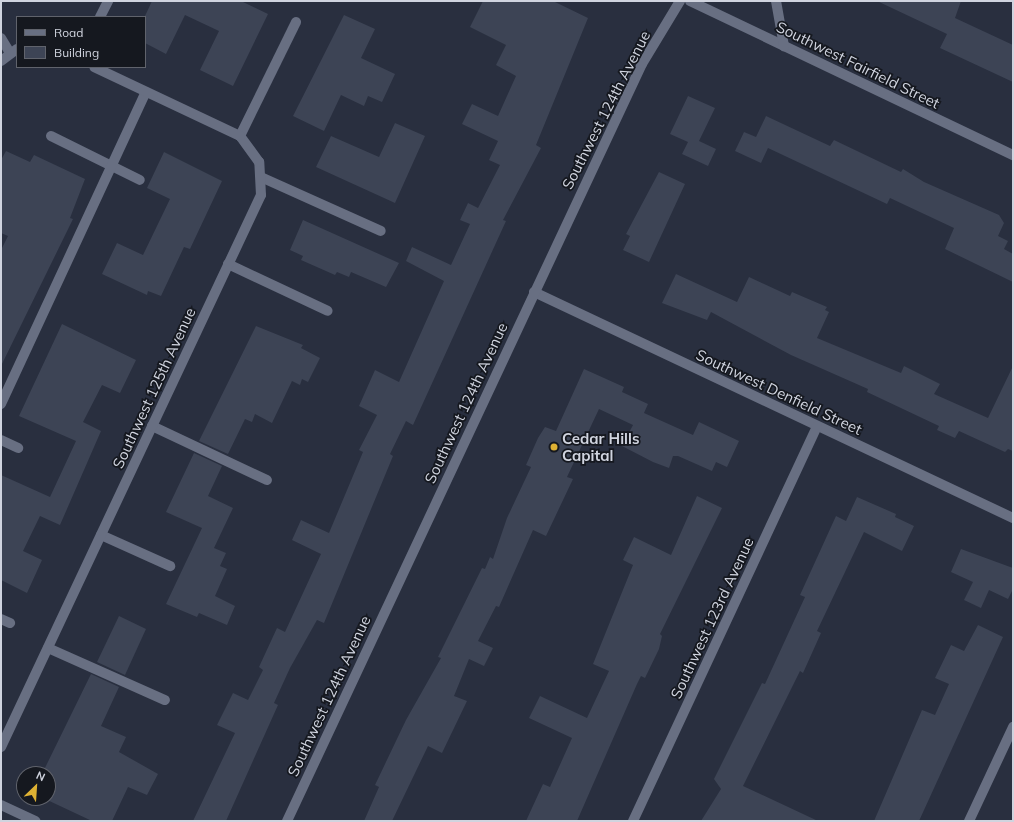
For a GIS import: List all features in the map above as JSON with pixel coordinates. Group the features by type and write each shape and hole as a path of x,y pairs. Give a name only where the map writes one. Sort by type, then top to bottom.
{"street":[{"path":"100,16 108,1"},
{"name":"Southwest 124th Avenue","path":"287,821 642,64 680,1"},
{"name":"Southwest Fairfield Street","path":"690,1 1013,155"},
{"path":"776,1 784,46"},
{"path":"240,136 296,22"},
{"path":"1,38 14,51 1,61"},
{"name":"Southwest 125th Avenue","path":"1,746 261,195 263,178 256,156 240,136 96,68"},
{"path":"1,404 146,92"},
{"path":"50,136 140,180"},
{"path":"263,178 381,232"},
{"path":"228,264 328,311"},
{"name":"Southwest Denfield Street","path":"534,292 817,427 1013,518"},
{"path":"152,426 266,480"},
{"name":"Southwest 123rd Avenue","path":"634,821 817,427"},
{"path":"1,440 18,448"},
{"path":"101,535 170,566"},
{"path":"48,648 165,700"},
{"path":"969,821 1013,727"},
{"path":"1,805 35,821"}],"building":[{"path":"152,1 241,1 268,14 233,86 200,70 219,31 185,15 166,54 146,44 145,16"},
{"path":"483,1 553,1 588,18 536,145 541,148 503,220 506,221 413,425 406,421 390,454 393,456 324,623 317,620 290,668 274,703 278,705 226,821 193,821 235,733 217,725 233,693 248,700 263,670 259,667 277,628 285,632 321,554 292,540 301,520 329,533 363,452 359,450 377,415 359,406 375,370 399,382 444,281 406,261 412,247 451,265 470,224 460,220 468,203 478,208 500,165 489,160 498,141 462,124 472,104 498,116 516,76 496,65 506,45 470,27"},
{"path":"877,1 961,1 955,18 1013,45 1013,82 940,48 947,34"},
{"path":"344,15 375,29 361,58 395,74 382,102 368,96 364,106 341,95 324,131 293,116"},
{"path":"688,96 715,108 699,141 716,149 708,166 682,154 688,142 670,134"},
{"path":"766,116 830,146 834,140 901,172 903,169 924,182 999,215 1004,223 998,236 1008,241 1004,249 1013,254 1013,282 945,249 954,228 890,198 887,204 768,148 761,163 735,151 744,132 756,137"},
{"path":"395,123 425,136 395,203 316,167 331,136 379,157"},
{"path":"6,151 30,162 34,155 85,179 70,218 73,219 1,366 1,250 8,236 1,233 1,160"},
{"path":"164,152 222,181 190,249 184,247 161,296 148,291 147,295 102,274 117,243 143,255 170,199 147,188"},
{"path":"659,172 685,184 649,262 623,250 630,236 626,234"},
{"path":"303,220 399,263 386,287 351,272 349,277 337,272 335,275 301,260 303,256 290,250"},
{"path":"676,274 737,302 749,277 790,296 792,292 827,307 825,310 829,312 817,338 901,373 904,366 940,384 934,394 988,418 1013,366 1013,451 1008,449 1005,452 959,431 955,438 937,430 939,426 867,392 868,389 791,355 711,312 707,320 662,303"},
{"path":"62,324 136,360 120,393 102,385 83,422 101,431 60,525 40,516 23,551 42,560 27,593 1,580 1,475 50,497 76,441 19,416"},
{"path":"256,326 303,345 301,348 320,358 308,382 302,379 300,385 292,381 272,423 255,414 252,422 245,419 228,454 199,441"},
{"path":"584,369 624,387 622,392 648,404 644,413 693,435 699,422 739,441 727,467 716,462 712,471 678,456 673,456 669,468 653,462 622,446 633,425 599,409 567,477 573,479 546,536 533,530 499,607 496,606 478,641 493,648 484,666 469,659 454,696 467,701 442,753 428,746 392,821 364,821 379,787 375,785 406,720 441,658 438,657 482,568 485,569 490,557 493,559 507,518 531,467 526,465 538,438 545,427 556,431"},
{"path":"194,453 222,466 208,496 233,508 214,548 226,553 220,566 227,569 215,596 235,606 227,625 199,613 197,617 166,604 202,528 166,512"},
{"path":"697,496 722,508 660,634 662,636 659,649 645,678 641,676 637,684 577,821 526,821 543,784 550,787 572,738 529,718 540,696 587,718 609,671 593,664 633,565 623,560 634,537 671,555"},
{"path":"857,497 896,514 895,517 914,526 902,551 864,532 817,631 821,633 803,673 800,671 743,786 818,821 701,821 721,789 714,779 762,683 765,684 805,597 800,595 836,516 846,521"},
{"path":"961,549 1013,568 1013,589 1008,599 989,590 981,608 964,600 973,582 951,572"},
{"path":"119,616 146,629 125,675 97,662"},
{"path":"978,625 1003,637 919,821 874,821 922,710 935,715 949,684 935,678 951,645 964,651"},
{"path":"91,674 119,687 101,726 126,737 119,752 158,774 147,795 128,787 112,821 92,821 56,804 56,766 46,766"}],"place":[{"name":"Cedar Hills Capital","path":"554,447"}]}
